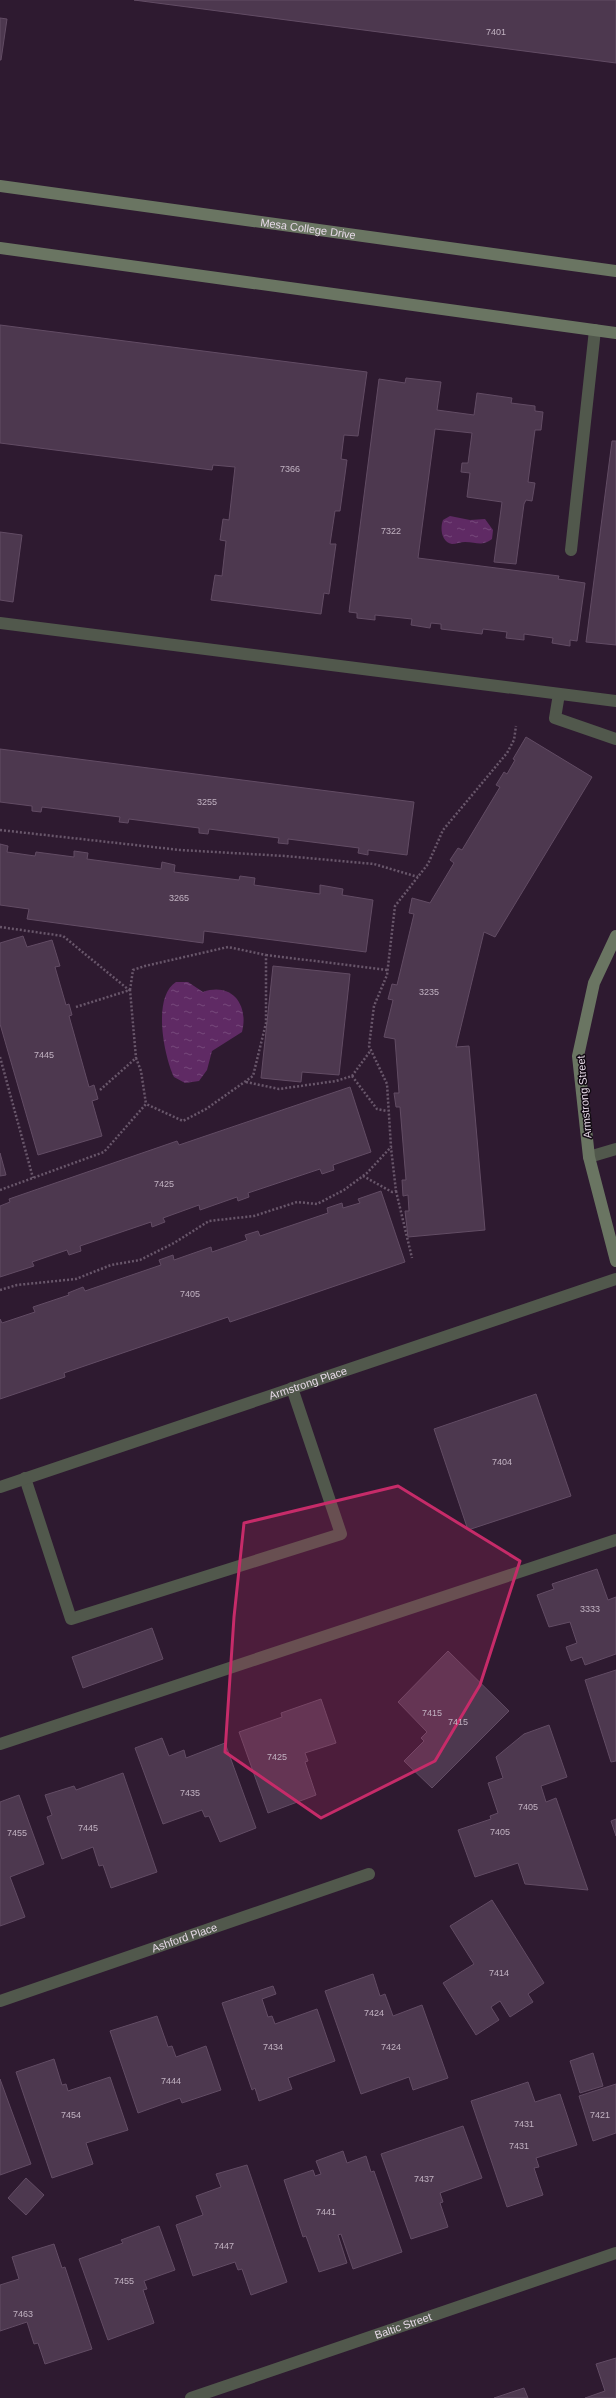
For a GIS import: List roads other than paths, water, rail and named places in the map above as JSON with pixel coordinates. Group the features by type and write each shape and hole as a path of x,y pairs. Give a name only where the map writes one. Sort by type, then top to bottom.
{"street":[{"name":"Mesa College Drive","path":"0,186 616,271"},
{"path":"0,248 616,333"},
{"path":"570,550 595,330"},
{"path":"0,623 616,701"},
{"path":"559,694 554,718 616,739"},
{"name":"Armstrong Street","path":"616,936 594,983 578,1056 589,1157 616,1261"},
{"path":"589,1157 616,1149"},
{"name":"Armstrong Place","path":"0,1486 616,1279"},
{"path":"25,1478 71,1619 341,1534 292,1388"},
{"path":"0,1744 616,1540"},
{"name":"Ashford Place","path":"0,2001 369,1874"},
{"name":"Baltic Street","path":"192,2398 616,2253"}],"water":[{"path":"450,516 470,520 485,519 493,530 492,539 485,543 448,543 442,534 442,527 443,520"},
{"path":"176,982 188,982 203,992 222,990 230,993 236,998 243,1013 244,1022 242,1032 212,1051 207,1070 199,1081 185,1083 174,1077 170,1068 164,1042 162,1013 164,1000 169,990"}]}
